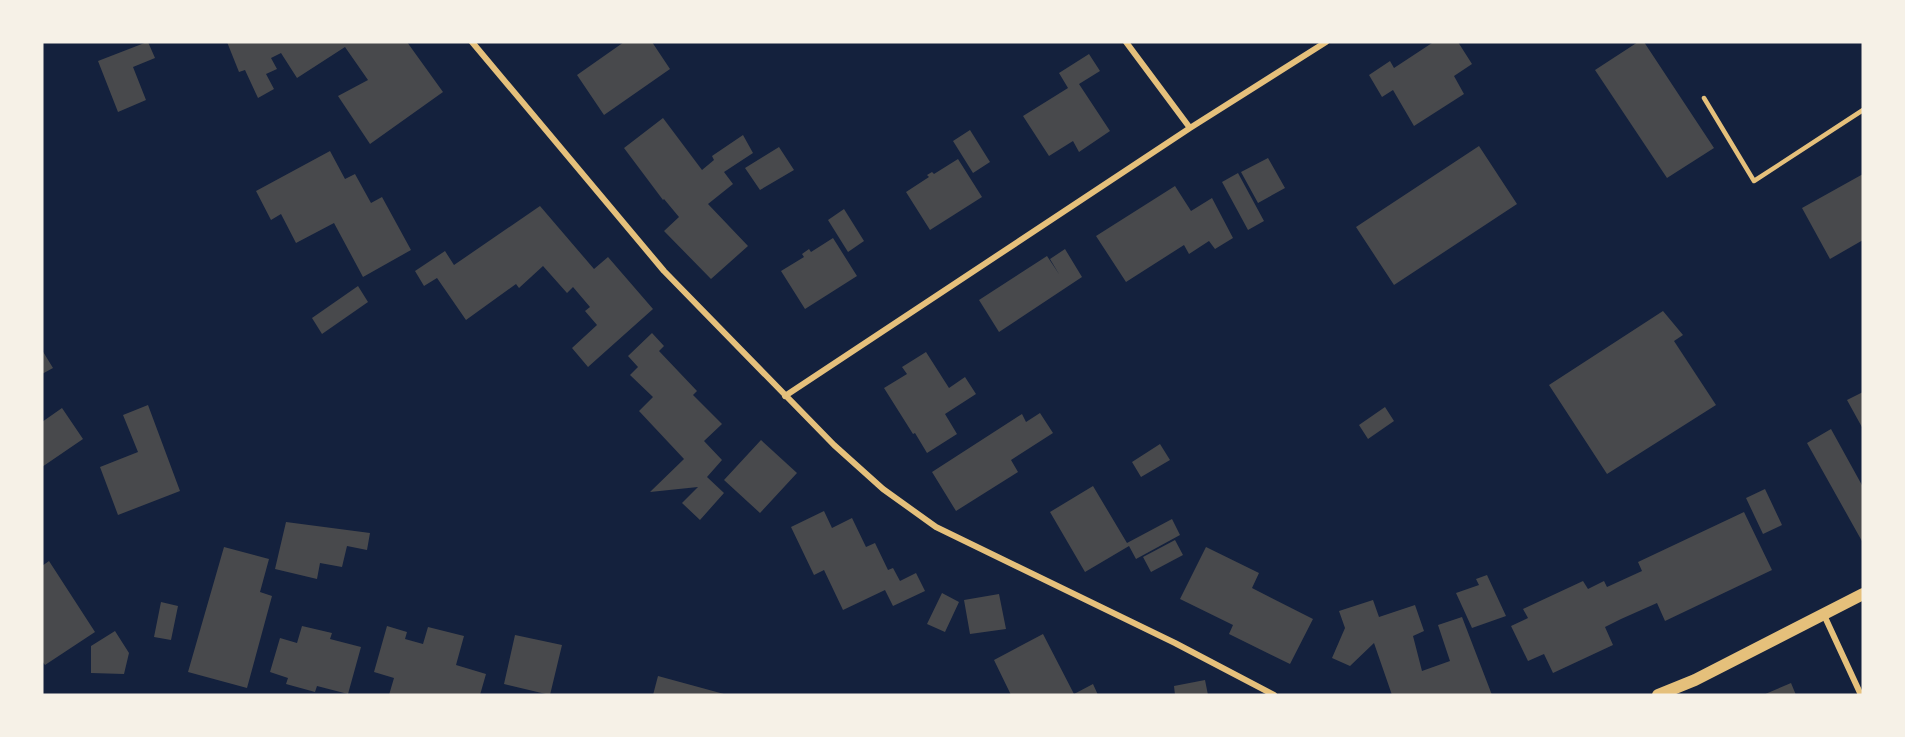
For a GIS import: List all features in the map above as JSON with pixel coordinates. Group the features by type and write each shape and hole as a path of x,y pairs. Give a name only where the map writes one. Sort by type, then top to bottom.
{"main road":[{"path":"1658,695 1695,680 1863,594"}],"street":[{"path":"472,42 664,270 785,396 834,445 883,489 936,527 1175,643 1274,695"},
{"path":"1126,42 1190,128"},
{"path":"785,396 1190,128 1326,42"},
{"path":"1824,615 1861,695"}],"lane":[{"path":"1704,98 1754,181 1863,110"}],"building":[{"path":"148,42 155,58 133,67 146,100 118,112 98,61"},
{"path":"227,42 407,42 443,92 370,144 338,96 368,80 345,47 297,78 281,53 271,58 277,69 266,74 274,89 258,98 245,70 239,72"},
{"path":"624,42 652,42 670,69 604,115 577,75"},
{"path":"1431,42 1458,42 1472,64 1454,76 1464,94 1414,126 1393,90 1382,97 1369,75 1390,61 1394,68"},
{"path":"1638,42 1644,42 1714,148 1667,178 1595,70"},
{"path":"1089,54 1100,71 1079,84 1110,131 1079,152 1073,141 1049,156 1023,116 1068,88 1059,73"},
{"path":"663,118 702,170 714,160 712,156 743,135 753,153 724,172 733,184 708,204 748,246 711,279 664,231 679,217 663,200 624,148"},
{"path":"970,130 990,162 973,173 953,141"},
{"path":"1479,146 1517,204 1394,285 1356,227"},
{"path":"779,147 794,170 760,190 745,168"},
{"path":"330,151 345,179 355,174 371,203 382,197 411,250 363,277 334,223 296,243 281,214 271,220 256,191"},
{"path":"1268,158 1285,188 1258,203 1241,172"},
{"path":"958,159 982,197 930,230 906,192 929,177 927,175 932,172 934,174"},
{"path":"1238,173 1264,221 1248,230 1222,182"},
{"path":"1863,174 1863,240 1830,259 1802,208"},
{"path":"1175,186 1191,211 1212,198 1233,238 1215,249 1209,241 1189,254 1184,245 1126,282 1096,236"},
{"path":"540,206 594,269 608,257 653,309 588,367 572,348 597,325 585,311 590,307 573,287 567,293 543,266 519,288 516,284 466,320 437,278 424,286 415,271 445,251 454,265"},
{"path":"844,209 864,241 848,252 828,220"},
{"path":"833,238 857,276 805,309 781,271 804,257 802,254 809,249 811,252"},
{"path":"1065,249 1082,277 999,332 979,300 1047,256 1059,274 1050,259"},
{"path":"358,286 368,302 322,334 312,318"},
{"path":"1663,311 1683,335 1674,341 1716,405 1607,474 1549,385"},
{"path":"652,333 664,346 659,351 697,391 693,395 722,424 704,441 722,460 707,477 724,493 700,520 682,503 698,487 650,492 684,459 639,411 653,397 630,375 638,367 628,356"},
{"path":"42,350 53,368 42,374"},
{"path":"926,352 949,388 965,377 976,394 945,414 957,434 927,453 884,388 907,374 902,367"},
{"path":"1863,392 1863,429 1847,400"},
{"path":"148,405 180,491 118,515 100,467 138,452 123,415"},
{"path":"1385,407 1394,421 1368,439 1359,425"},
{"path":"62,408 83,439 42,467 42,422"},
{"path":"1040,413 1053,433 1011,460 1018,472 956,511 932,472 1022,414 1026,422"},
{"path":"1831,429 1863,487 1863,543 1807,443"},
{"path":"761,440 797,473 760,513 724,480"},
{"path":"1160,444 1170,460 1141,477 1132,462"},
{"path":"1093,486 1127,543 1172,519 1180,535 1136,559 1129,546 1085,572 1050,512"},
{"path":"1765,489 1782,525 1763,534 1746,498"},
{"path":"824,511 832,528 852,518 866,547 875,543 888,570 893,568 900,581 916,573 925,591 893,606 885,590 843,610 824,570 814,575 791,527"},
{"path":"1744,512 1772,570 1665,621 1657,603 1621,619 1605,627 1613,645 1553,673 1544,654 1528,661 1511,626 1528,618 1523,609 1583,581 1588,589 1604,581 1607,587 1642,571 1638,562"},
{"path":"286,522 370,533 367,550 347,546 342,567 320,563 317,579 275,569"},
{"path":"1175,540 1183,555 1151,572 1143,557"},
{"path":"224,547 269,559 260,592 272,596 247,688 188,672"},
{"path":"1206,547 1259,573 1252,588 1313,619 1290,664 1229,634 1233,625 1180,599"},
{"path":"49,561 95,632 45,665 42,661 42,566"},
{"path":"1487,575 1506,616 1472,628 1456,593 1479,585 1476,579"},
{"path":"942,593 959,602 945,632 927,624"},
{"path":"999,594 1006,629 970,634 964,600"},
{"path":"1373,600 1379,617 1415,605 1424,631 1413,636 1422,671 1450,661 1438,625 1462,617 1492,695 1392,695 1374,643 1350,666 1332,658 1345,628 1339,611"},
{"path":"161,602 178,606 171,640 154,637"},
{"path":"302,626 332,633 330,639 361,647 348,694 317,686 315,692 286,684 288,678 270,672 280,638 297,643"},
{"path":"387,626 407,632 405,639 423,644 428,627 464,636 456,665 486,674 480,695 389,695 394,678 374,672"},
{"path":"115,631 129,653 124,674 91,673 91,646"},
{"path":"1043,634 1074,694 1093,684 1098,695 1011,695 994,660"},
{"path":"515,635 562,645 550,695 504,684"},
{"path":"658,676 724,694 724,695 653,695"},
{"path":"1205,680 1208,695 1175,695 1174,686"},
{"path":"1791,683 1796,695 1763,695"}]}
